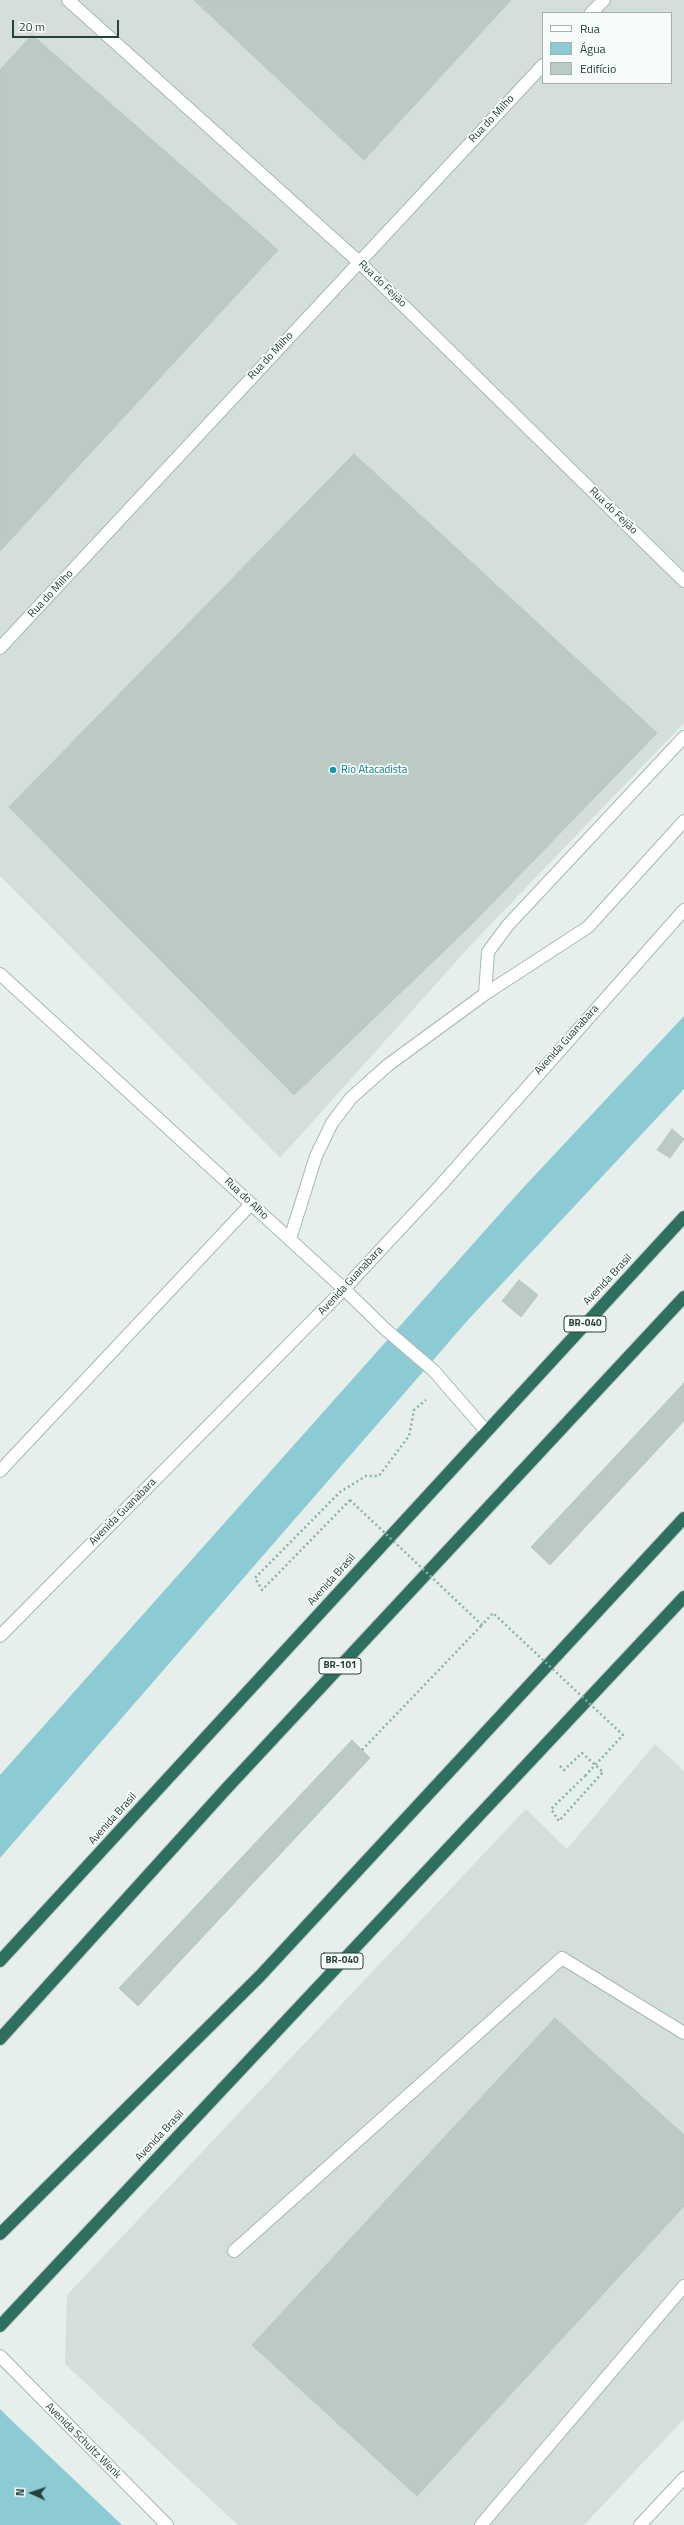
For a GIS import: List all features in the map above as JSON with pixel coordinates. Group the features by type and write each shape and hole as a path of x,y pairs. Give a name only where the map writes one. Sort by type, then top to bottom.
{"highway":[{"name":"Avenida Brasil","path":"0,1961 684,1217"},
{"name":"BR-101","path":"0,2039 226,1789 684,1297"},
{"path":"0,2234 260,1976 684,1518"},
{"name":"Avenida Brasil","path":"0,2326 684,1597"}],"street":[{"name":"Rua do Feijão","path":"68,0 359,262 684,581"},
{"path":"592,12 604,0"},
{"name":"Rua do Milho","path":"0,648 542,66"},
{"path":"485,994 488,952 508,925 684,737"},
{"path":"290,1239 316,1156 332,1123 351,1098 388,1065 485,994 588,927 684,821"},
{"name":"Avenida Guanabara","path":"0,1636 344,1289 440,1186 511,1103 684,910"},
{"name":"Rua do Alho","path":"0,974 290,1239 384,1328 434,1371 486,1431"},
{"path":"0,1471 251,1204"},
{"path":"234,2251 562,1958 684,2033"},
{"path":"481,2525 684,2286"},
{"name":"Avenida Schultz Wenk","path":"0,2356 167,2525"},
{"path":"640,2525 684,2478"}],"path":[{"path":"445,1384 414,1410 409,1436 379,1476 366,1476 340,1492 255,1578 262,1590 350,1500 482,1625"},
{"path":"362,1750 493,1613 623,1735 585,1776 551,1810 559,1821 603,1772 582,1753 564,1770 541,1749"}],"shaded area":[{"path":"0,0 684,0 684,723 470,946 280,1158 0,876"},
{"path":"655,1744 684,1771 684,2419 584,2525 238,2525 65,2364 67,2295 526,1809 567,1849"}],"water":[{"path":"684,1016 684,1089 468,1320 0,1858 0,1775 521,1190"},
{"path":"0,2409 9,2418 122,2525 0,2525"}],"building":[{"path":"194,0 511,0 364,160"},
{"path":"32,35 278,250 0,551 0,70"},
{"name":"Rio Atacadista","path":"354,454 657,733 471,925 294,1095 9,807"},
{"path":"672,1129 684,1139 670,1158 657,1150"},
{"path":"519,1280 538,1295 521,1317 502,1301"},
{"path":"684,1383 684,1421 550,1565 531,1547"},
{"path":"352,1740 370,1758 138,2006 119,1988"},
{"path":"555,2018 684,2135 684,2206 417,2496 252,2345"}],"place":[{"name":"Rio Atacadista","path":"333,770"}]}
